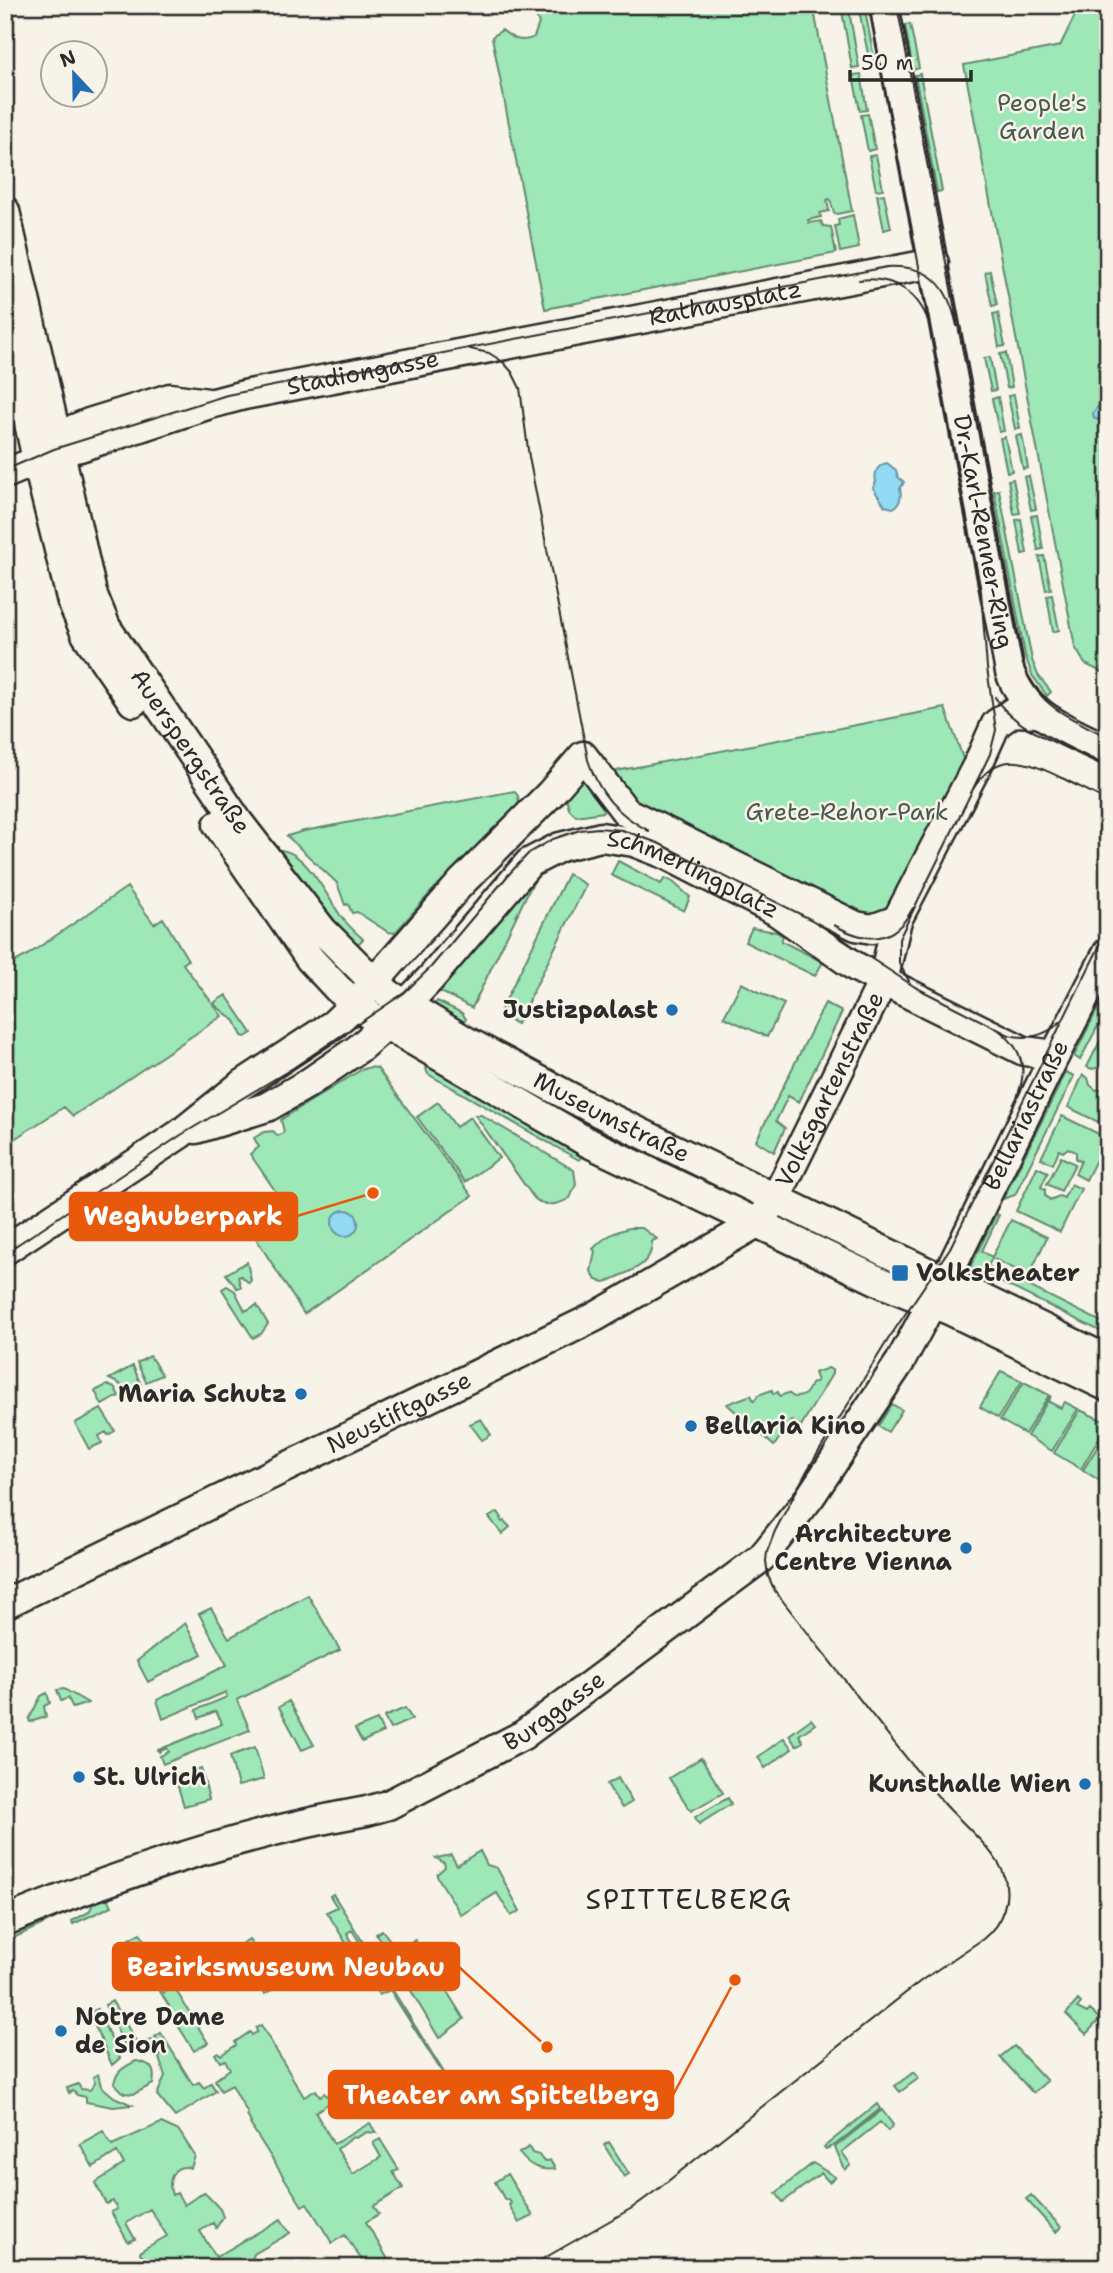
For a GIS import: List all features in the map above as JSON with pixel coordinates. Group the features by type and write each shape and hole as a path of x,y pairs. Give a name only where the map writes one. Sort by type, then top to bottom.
{"main road":[{"name":"Dr.-Karl-Renner-Ring","path":"884,5 1010,672 1019,693 1037,713 1108,750"},
{"path":"5,211 49,455"},
{"name":"Rathausplatz","path":"515,341 934,263"},
{"path":"5,314 49,455"},
{"name":"Stadiongasse","path":"49,455 74,429 170,398 210,404 515,341"},
{"path":"5,474 49,455"},
{"name":"Auerspergstraße","path":"49,455 92,593 106,627 239,823 323,931 374,982 406,1005"},
{"name":"Auerspergstraße","path":"49,455 72,602 86,635 297,941 322,972 355,1004"},
{"path":"883,981 897,920 996,724 1013,712 1037,713"},
{"name":"Schmerlingplatz","path":"374,982 461,883 550,794 583,756 626,812 856,926 872,929 897,920"},
{"name":"Schmerlingplatz","path":"180,1134 267,1107 345,1058 406,1005 529,863 560,847 601,837 645,846 736,889 776,911 856,967 1024,1051 1055,1055"},
{"name":"Bellariastraße","path":"939,1291 1108,952"},
{"name":"Volksgartenstraße","path":"776,1198 883,981"},
{"path":"5,1250 180,1134 240,1086 321,1034 355,1004 374,982"},
{"name":"Museumstraße","path":"355,1004 386,1025 587,1142 887,1285 939,1291"},
{"name":"Museumstraße","path":"406,1005 600,1113 821,1220 939,1291"},
{"name":"Neustiftgasse","path":"5,1604 595,1317 757,1223 776,1198"},
{"name":"Museumstraße","path":"757,1223 821,1220"},
{"path":"939,1291 1108,1360"},
{"path":"939,1291 1108,1387"},
{"name":"Burggasse","path":"5,1921 148,1866 237,1841 388,1805 523,1735 761,1558 810,1497 900,1362 939,1291"}],"green space":[{"path":"531,5 813,5 852,211 834,213 830,199 827,200 829,211 820,213 821,217 808,220 809,223 821,221 823,226 831,227 836,253 545,309 492,37 502,30 517,39 534,37 539,23"},
{"path":"841,5 848,5 859,67 852,68"},
{"path":"858,5 864,5 875,63 870,64"},
{"name":"People's Garden","path":"1080,5 1108,5 1108,675 1085,664 1075,647 964,65 1060,46"},
{"path":"910,24 919,68 913,70 905,25"},
{"path":"861,74 867,110 860,111 853,75"},
{"path":"920,74 942,191 937,192 915,75"},
{"path":"868,114 875,149 868,151 861,115"},
{"path":"876,155 883,189 876,190 869,156"},
{"path":"884,194 891,228 884,230 877,195"},
{"path":"853,215 859,248 840,252 835,226 839,225 838,219"},
{"path":"990,271 997,305 992,306 985,272"},
{"path":"998,313 1005,346 999,347 993,314"},
{"path":"1006,353 1012,387 1007,388 1000,354"},
{"path":"990,357 996,390 991,391 984,358"},
{"path":"1014,395 1020,428 1015,429 1008,396"},
{"path":"998,397 1004,431 999,432 992,399"},
{"path":"1022,435 1028,468 1023,469 1016,436"},
{"path":"1005,437 1012,471 1007,472 1000,438"},
{"path":"1029,476 1036,509 1031,510 1024,477"},
{"path":"1013,479 1020,513 1014,514 1008,480"},
{"path":"999,490 1032,660 1038,675 1051,692 1047,696 1032,675 1025,655 994,491"},
{"path":"1037,515 1043,549 1038,550 1031,516"},
{"path":"1021,519 1027,553 1022,554 1016,520"},
{"path":"1044,556 1051,589 1046,590 1039,557"},
{"path":"1052,595 1059,630 1053,632 1047,596"},
{"name":"Grete-Rehor-Park","path":"945,708 964,761 898,901 884,910 865,914 639,809 611,772"},
{"path":"581,776 605,806 603,812 576,816 569,809 566,797"},
{"path":"514,791 519,804 432,891 395,933 388,932 357,912 352,913 348,904 345,905 337,883 287,836 304,831"},
{"path":"279,850 298,857 314,875 340,915 363,939 354,948 275,852"},
{"path":"618,861 661,884 665,878 672,881 690,897 684,911 611,875"},
{"path":"542,867 472,1008 431,987"},
{"path":"568,874 586,885 517,1024 499,1014"},
{"path":"127,887 154,924 163,918 188,960 183,964 222,1016 73,1116 64,1107 5,1145 5,967 26,956"},
{"path":"752,928 776,932 783,936 781,941 823,962 815,976 745,942"},
{"path":"741,983 784,1004 767,1037 724,1017"},
{"path":"1108,988 1108,1007 1080,1060 1074,1056"},
{"path":"226,995 252,1033 245,1037 235,1021 215,1005 215,1002"},
{"path":"437,1001 462,1013 466,1019 463,1024 434,1006"},
{"path":"825,1003 842,1012 799,1102 788,1096 776,1121 785,1128 774,1152 756,1141"},
{"path":"1103,1035 1108,1037 1108,1069 1087,1067"},
{"path":"429,1066 583,1154 579,1160 428,1074 426,1069"},
{"path":"370,1067 377,1068 472,1196 304,1314 252,1232 287,1208 250,1154 259,1147 254,1138 264,1132 273,1131 278,1136 284,1132 281,1120"},
{"path":"1066,1072 1074,1076 1015,1195 1003,1199"},
{"path":"1083,1075 1096,1090 1108,1088 1108,1103 1098,1122 1068,1107"},
{"path":"438,1102 456,1127 470,1117 499,1158 465,1182 417,1117"},
{"path":"475,1115 481,1115 574,1170 576,1184 570,1198 552,1204 534,1198"},
{"path":"1062,1116 1107,1138 1086,1180 1075,1174 1081,1161 1076,1159 1076,1152 1068,1148 1063,1152 1059,1150 1053,1164 1041,1158"},
{"path":"1061,1157 1075,1164 1061,1191 1047,1184"},
{"path":"1037,1167 1048,1172 1041,1187 1045,1189 1045,1195 1050,1200 1059,1196 1064,1198 1071,1184 1081,1189 1060,1232 1016,1211"},
{"path":"996,1214 999,1215 982,1251 992,1257 1011,1220 1047,1237 1029,1276 992,1258 988,1266 1108,1325 1108,1335 970,1267"},
{"path":"629,1228 642,1228 657,1239 652,1241 649,1256 639,1266 611,1280 596,1280 591,1271 595,1251 593,1249 610,1235"},
{"path":"247,1262 251,1280 249,1283 241,1276 238,1277 241,1287 237,1288 226,1274"},
{"path":"227,1286 235,1291 245,1311 257,1305 268,1324 261,1334 253,1338 222,1289"},
{"path":"150,1356 162,1375 146,1382 137,1363"},
{"path":"133,1366 141,1385 124,1393 120,1384 109,1379"},
{"path":"828,1368 832,1370 832,1374 801,1426 791,1421 774,1446 727,1404 751,1395 754,1401 758,1395 772,1390 773,1394 778,1392 780,1396 788,1393 794,1397 803,1396 811,1384 817,1381 814,1373"},
{"path":"1001,1371 1022,1381 998,1418 980,1407"},
{"path":"1024,1382 1049,1395 1025,1434 1000,1420"},
{"path":"107,1385 115,1388 119,1396 102,1405 95,1391"},
{"path":"1051,1395 1049,1402 1061,1408 1065,1402 1078,1409 1052,1451 1027,1436"},
{"path":"892,1404 902,1410 888,1432 878,1426"},
{"path":"101,1409 115,1431 99,1436 102,1443 89,1449 75,1423"},
{"path":"1080,1410 1108,1423 1081,1469 1054,1453"},
{"path":"481,1419 491,1435 482,1440 470,1424"},
{"path":"1108,1430 1108,1481 1106,1485 1083,1470"},
{"path":"498,1512 502,1522 510,1527 502,1534 489,1517"},
{"path":"308,1595 340,1650 237,1700 250,1730 163,1764 160,1756 169,1752 167,1748 159,1752 158,1750 222,1724 216,1711 199,1718 196,1710 227,1697 226,1692 163,1719 157,1700 227,1665 199,1614 211,1608 229,1638"},
{"path":"185,1623 202,1654 148,1682 137,1661"},
{"path":"64,1689 88,1703 73,1708 68,1698 61,1701 57,1690"},
{"path":"47,1693 50,1703 44,1706 46,1717 30,1722 41,1696"},
{"path":"289,1701 314,1745 302,1750 279,1707"},
{"path":"405,1708 412,1719 390,1729 384,1717"},
{"path":"811,1719 815,1724 799,1735 803,1742 796,1746 789,1735"},
{"path":"377,1720 383,1732 362,1742 355,1729"},
{"path":"784,1738 792,1749 765,1768 758,1757"},
{"path":"255,1747 264,1779 238,1786 230,1756"},
{"path":"701,1758 723,1793 691,1811 669,1778"},
{"path":"201,1768 209,1799 184,1806 175,1777"},
{"path":"618,1778 632,1802 622,1808 607,1784"},
{"path":"728,1798 731,1804 699,1824 695,1817"},
{"path":"480,1851 487,1865 497,1868 520,1911 511,1916 497,1893 461,1915 437,1876 445,1867 444,1863 436,1858 451,1855 457,1865"},
{"path":"333,1894 452,2088 390,1990 379,1995 356,1958 365,1951 352,1930 347,1933 354,1945 349,1948 327,1912 337,1907 330,1896"},
{"path":"97,1896 109,1900 112,1906 73,1924 72,1921 89,1912"},
{"path":"54,1915 56,1918 5,1942 5,1935"},
{"path":"382,1930 393,1944 401,1947 389,1955 376,1934"},
{"path":"140,1933 157,1960 153,1962 151,1958 147,1959 150,1964 147,1966 164,1993 174,1987 208,2043 194,2051 167,2008 169,2006 156,1985 153,1986 127,1942"},
{"path":"249,1939 262,1960 249,1968 236,1947"},
{"path":"415,1940 464,2019 439,2038 394,1962 405,1955 407,1945"},
{"path":"264,1965 278,1986 265,1994 252,1973 256,1970 260,1976 263,1974 260,1968"},
{"path":"1078,2000 1081,2003 1077,2008 1087,2013 1090,2010 1100,2019 1086,2034 1066,2014"},
{"path":"112,2001 139,2046 152,2039 160,2048 154,2056 148,2051 128,2053 105,2005"},
{"path":"97,2009 120,2058 112,2065 89,2013"},
{"path":"261,2025 304,2097 316,2090 320,2096 324,2093 327,2096 330,2094 334,2100 315,2112 334,2144 370,2123 376,2133 367,2132 353,2137 337,2149 353,2174 381,2157 373,2143 380,2139 399,2170 393,2172 403,2188 374,2206 379,2214 366,2222 393,2268 367,2268 345,2235 332,2243 307,2203 302,2206 250,2124 248,2114 232,2085 221,2091 215,2080 230,2069 225,2060 220,2062 215,2054 218,2052 221,2055 250,2032 252,2035 257,2032 256,2028"},
{"path":"161,2033 193,2085 199,2082 204,2088 211,2083 216,2091 175,2117 157,2095 165,2076 159,2058 164,2049 155,2037"},
{"path":"1014,2046 1047,2081 1033,2093 1000,2057"},
{"path":"136,2061 151,2068 154,2074 153,2084 134,2094 124,2093 114,2083 115,2079 122,2069"},
{"path":"914,2072 919,2078 900,2092 895,2086"},
{"path":"98,2074 101,2086 114,2097 132,2105 113,2107 86,2102 86,2097 73,2091 69,2093 67,2088 78,2084 81,2089 90,2090 95,2083 93,2077"},
{"path":"877,2104 880,2109 835,2145 826,2149 824,2147"},
{"path":"882,2110 893,2125 888,2131 880,2122 842,2152 851,2165 845,2170 835,2147"},
{"path":"161,2123 179,2131 195,2156 191,2168 179,2168 172,2174 172,2195 177,2193 184,2205 204,2192 220,2209 223,2217 216,2228 213,2223 200,2231 216,2257 281,2219 290,2233 254,2254 249,2268 150,2268 140,2253 167,2236 150,2209 126,2223 135,2239 128,2242 111,2212 117,2209 113,2201 106,2204 95,2183 124,2164 117,2152 93,2167 80,2144 103,2131 112,2145"},
{"path":"609,2142 629,2174 624,2177 604,2145"},
{"path":"529,2147 532,2153 539,2155 544,2162 550,2160 555,2169 535,2167 527,2161 519,2153"},
{"path":"813,2163 835,2177 829,2182 821,2173 783,2202 776,2193"},
{"path":"507,2174 533,2216 519,2223 509,2205 511,2203 508,2199 505,2200 495,2182"},
{"path":"1031,2195 1061,2227 1056,2232 1026,2199"}],"water":[{"path":"1108,395 1108,424 1104,425 1094,418 1093,413 1100,401 1106,400"},
{"path":"887,463 904,482 900,489 899,503 893,508 885,506 873,488 877,470"},
{"path":"345,1210 354,1214 358,1223 354,1232 345,1236 336,1232 332,1223 336,1214"}],"tram line":[{"path":"869,5 981,591 987,668 996,730 990,754 972,791"},
{"path":"897,5 1022,662 1036,690 1056,709 1108,737"},
{"path":"5,470 54,449 227,395 887,267 915,270 935,280 948,299 957,326"},
{"path":"859,280 885,281 906,290 921,307 931,330"},
{"path":"470,349 489,353 503,362 520,388 529,457 588,760 598,783 611,802 628,818 649,831"},
{"path":"995,697 1003,709 1030,729 1108,768"},
{"path":"909,981 899,963 899,939 972,791 992,768 1002,763 1025,763 1108,802"},
{"path":"5,1253 181,1135 293,1068 404,993 431,967 529,853 553,839 580,830 622,830 658,843 812,920 915,987 1009,1035 1036,1036 1049,1031 1060,1022"},
{"path":"834,925 857,935 878,937 897,929 913,908"},
{"path":"527,2268 632,2208 658,2189 922,1980 983,1939 996,1925 1004,1909 1006,1881 998,1863 920,1774 775,1591 768,1576 766,1561 775,1531 808,1469 889,1338 950,1248 1108,929"},
{"path":"996,1028 1011,1042 1020,1057 1023,1074 1018,1094"}],"place":[{"name":"Justizpalast","path":"672,1010"},
{"name":"Weghuberpark","path":"373,1193"},
{"name":"Volkstheater","path":"900,1273"},
{"name":"Maria Schutz","path":"301,1394"},
{"name":"Bellaria Kino","path":"691,1426"},
{"name":"Architecture Centre Vienna","path":"966,1548"},
{"name":"St. Ulrich","path":"79,1777"},
{"name":"Kunsthalle Wien","path":"1085,1784"},
{"name":"Theater am Spittelberg","path":"735,1980"},
{"name":"Notre Dame de Sion","path":"61,2031"},
{"name":"Bezirksmuseum Neubau","path":"547,2047"}],"district":[{"name":"SPITTELBERG","path":"689,1899"}]}
